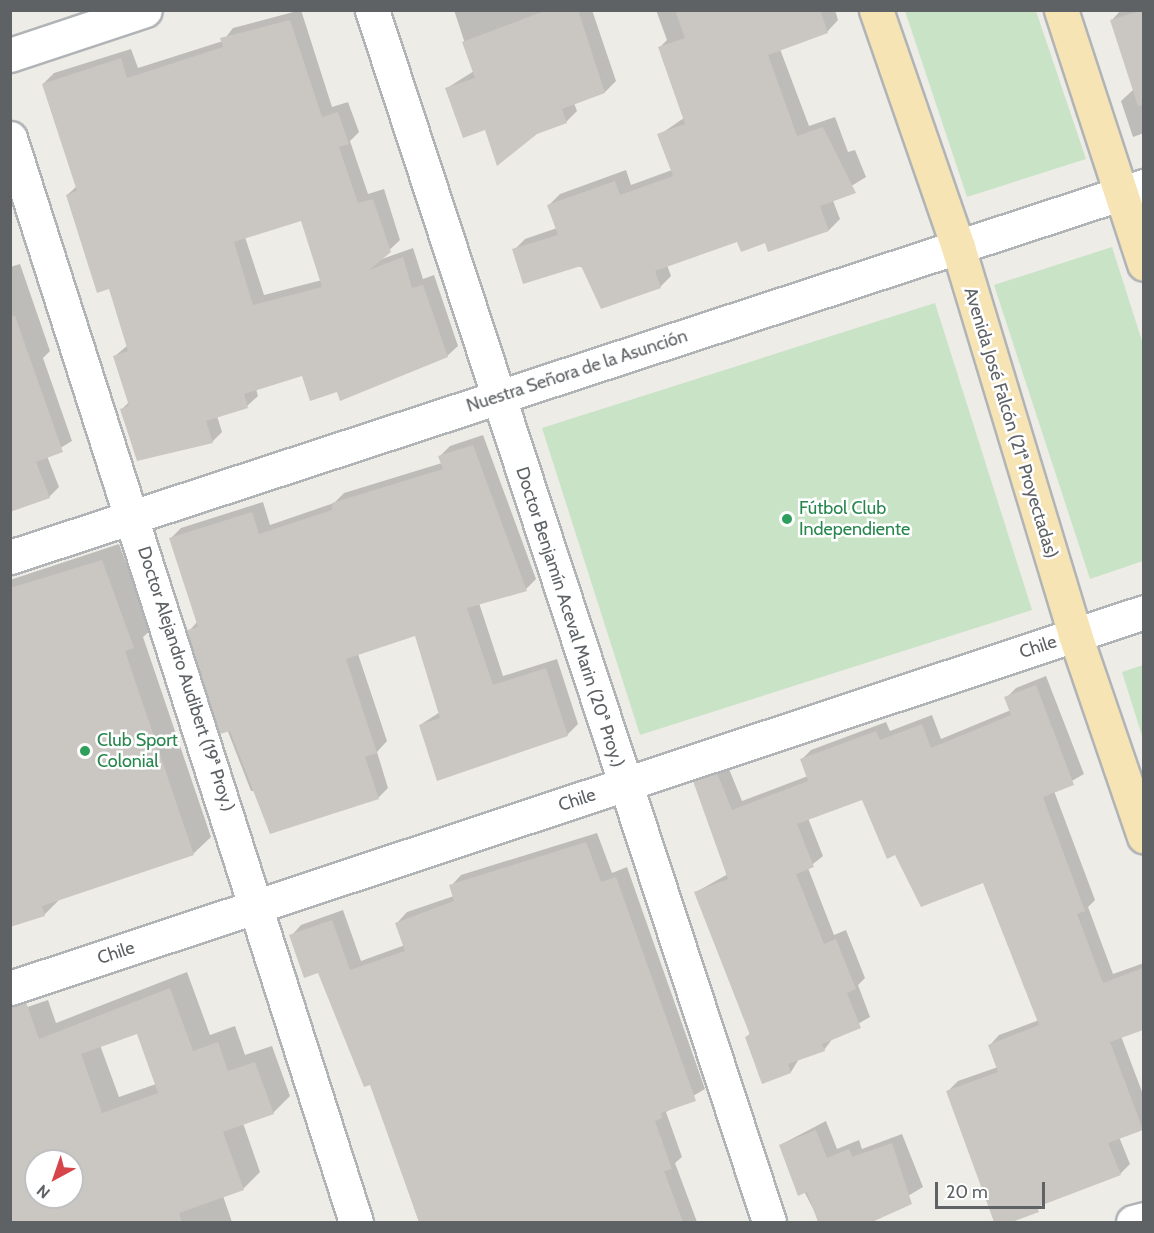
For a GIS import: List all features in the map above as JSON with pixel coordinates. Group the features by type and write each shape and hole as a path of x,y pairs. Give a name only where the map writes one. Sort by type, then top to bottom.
{"main road":[{"name":"Avenida José Falcón (21ª Proyectadas)","path":"876,10 958,247 1075,635 1143,837"},
{"path":"1061,10 1131,190 1143,264"}],"street":[{"path":"10,55 145,10"},
{"name":"Doctor Benjamín Aceval Marin (20ª Proy.)","path":"372,10 769,1222"},
{"name":"Doctor Alejandro Audibert (19ª Proy.)","path":"10,138 259,906 356,1222"},
{"name":"Nuestra Señora de la Asunción","path":"10,557 1131,190"},
{"name":"Chile","path":"10,988 1143,612"},
{"path":"1133,1222 1143,1219"}],"green space":[{"path":"905,11 1036,11 1086,159 967,197"},
{"path":"1112,247 1143,344 1143,561 1090,579 994,285"},
{"name":"Fútbol Club Independiente","path":"935,303 1032,610 640,735 542,428"},
{"path":"1144,665 1143,739 1122,672"}],"building":[{"path":"547,10 578,10 605,93 562,109 567,123 537,134 497,166 485,130 463,138 445,88 475,78 462,42"},
{"path":"675,10 820,10 828,33 768,55 797,136 823,127 856,193 820,206 829,231 768,252 765,243 741,252 737,242 655,271 661,288 601,309 581,266 523,284 512,249 558,235 547,205 615,181 620,195 673,176 657,134 685,124 658,47 685,38"},
{"path":"1143,10 1143,105 1138,106 1110,20"},
{"path":"290,20 322,117 338,112 349,144 339,147 358,203 373,199 391,252 369,270 403,257 412,288 423,285 448,357 340,401 337,392 310,401 302,376 244,394 248,408 206,421 213,443 137,461 120,409 129,406 113,356 128,351 109,289 97,293 66,195 77,191 42,84 121,58 127,78 223,47 220,38","holes":["301,221 322,287 253,305 234,242"]},
{"path":"10,316 15,316 63,452 36,462 50,498 10,512"},
{"path":"473,445 527,591 467,608 493,685 546,668 568,736 437,781 419,725 440,718 415,636 346,659 377,753 365,757 379,799 270,834 230,731 220,734 187,630 198,627 169,538 252,512 259,534 332,510 332,503 443,469 438,456"},
{"name":"Club Sport Colonial","path":"102,560 134,648 125,651 194,855 42,906 45,916 10,927 10,588"},
{"path":"1036,685 1074,785 1043,797 1085,911 1077,914 1103,983 1143,968 1143,1030 1110,1042 1143,1130 1108,1143 1121,1175 1037,1207 1039,1212 1012,1222 994,1222 946,1091 998,1072 988,1045 1039,1025 983,883 921,907 895,855 887,859 862,800 797,824 814,867 796,874 824,944 836,939 856,989 847,993 861,1028 822,1044 825,1051 788,1064 791,1073 762,1084 745,1037 750,1035 694,892 728,879 693,781 717,773 732,810 808,781 800,759 876,731 880,740 922,724 931,748 1011,715 1004,697"},
{"path":"586,842 601,882 616,877 696,1101 661,1113 662,1118 655,1121 672,1169 664,1171 683,1222 419,1222 370,1085 364,1087 318,973 304,978 289,935 332,920 350,970 405,951 395,923 454,901 449,885"},
{"path":"170,988 193,1051 218,1042 228,1071 255,1062 274,1114 223,1132 244,1190 179,1213 182,1222 10,1222 10,1006 26,1002 39,1039","holes":["137,1034 158,1093 102,1113 81,1054"]},
{"path":"816,1130 827,1158 849,1149 852,1157 892,1143 912,1204 872,1222 818,1222 807,1192 798,1196 779,1145"}],"place":[{"name":"Fútbol Club Independiente","path":"787,519"},
{"name":"Club Sport Colonial","path":"85,751"}]}
